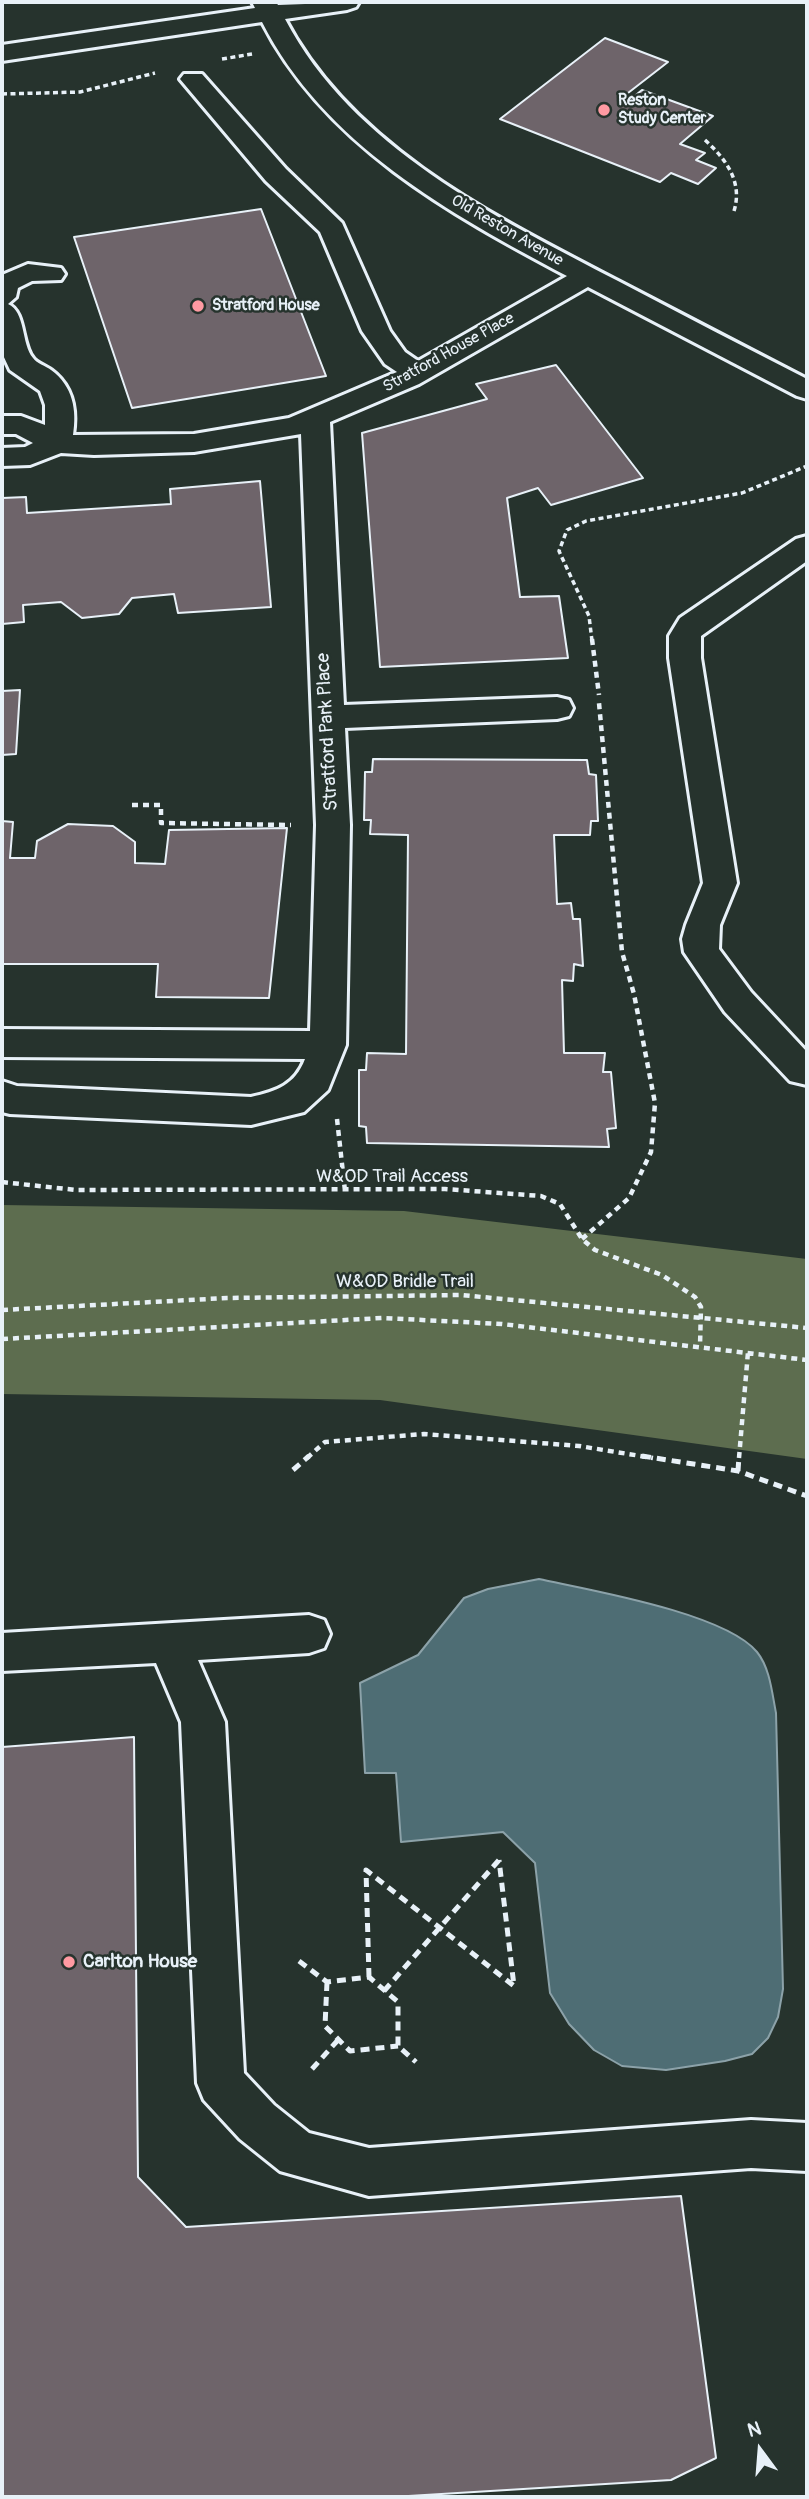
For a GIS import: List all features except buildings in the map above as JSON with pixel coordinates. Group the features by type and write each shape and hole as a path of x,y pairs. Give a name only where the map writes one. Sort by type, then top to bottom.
{"street":[{"path":"2,53 266,7 347,2"},
{"name":"Old Reston Avenue","path":"266,7 317,84 356,126 405,168 496,228 807,390"},
{"path":"193,79 275,175 332,229 376,331 395,358 417,373"},
{"path":"2,297 5,284 28,272 51,274"},
{"name":"Stratford House Place","path":"2,425 20,425 57,443 94,446 194,443 296,426 417,373 587,276"},
{"path":"2,311 20,364 45,376 62,405 57,443"},
{"name":"Stratford Park Place","path":"2,1095 10,1100 251,1111 291,1102 314,1080 328,1045 333,825 315,419"},
{"name":"Stratford House Place","path":"2,457 30,456 57,443"},
{"path":"807,546 691,626 685,636 685,658 720,883 703,925 700,939 702,952 738,1002 803,1070 807,1071"},
{"path":"328,717 557,708"},
{"path":"2,1043 328,1045"},
{"path":"2,1652 309,1634"},
{"path":"169,1643 203,1722 221,2083 257,2122 297,2154 369,2172 751,2144 807,2147"}],"path":[{"path":"221,60 254,54"},
{"path":"2,94 42,90 77,92 113,86 159,72"},
{"path":"705,140 726,161 733,175 738,202 734,211"},
{"path":"582,1239 629,1198 651,1152 655,1103 634,994 622,952 593,637 589,616 559,551 568,530 586,521 742,492 807,466"},
{"path":"132,805 162,805 161,823 292,825 291,839"},
{"name":"W&OD Trail Access","path":"2,1182 76,1190 445,1189 525,1194 552,1199 560,1205 582,1239 595,1250 683,1287 701,1307 701,1317"},
{"name":"W&OD Bridle Trail","path":"2,1310 228,1298 461,1294 807,1328"},
{"path":"700,1346 701,1317"},
{"path":"2,1339 382,1318 502,1324 807,1360"},
{"path":"738,1471 748,1352"},
{"path":"293,1469 325,1442 424,1434 579,1446 738,1471 807,1496"},
{"path":"384,1991 438,1926 499,1860 507,1908 514,1986 438,1926 366,1870 369,1977 384,1991 398,2002 398,2046"},
{"path":"299,1961 327,1982 369,1977"},
{"path":"327,1982 325,2026 350,2051 398,2046 416,2062"},
{"path":"312,2069 338,2040"}],"green space":[{"path":"2,1205 404,1211 807,1259 807,1459 380,1400 2,1394"}],"water":[{"path":"539,1579 655,1605 716,1626 740,1638 757,1652 765,1665 776,1713 783,1989 778,2017 768,2038 752,2054 666,2070 622,2066 594,2050 569,2024 550,1993 535,1863 503,1832 401,1842 396,1773 365,1773 360,1683 418,1655 464,1598 488,1589"}],"place":[{"name":"Reston Study Center","path":"604,110"},
{"name":"Stratford House","path":"198,306"},
{"name":"Carlton House","path":"69,1962"}]}
